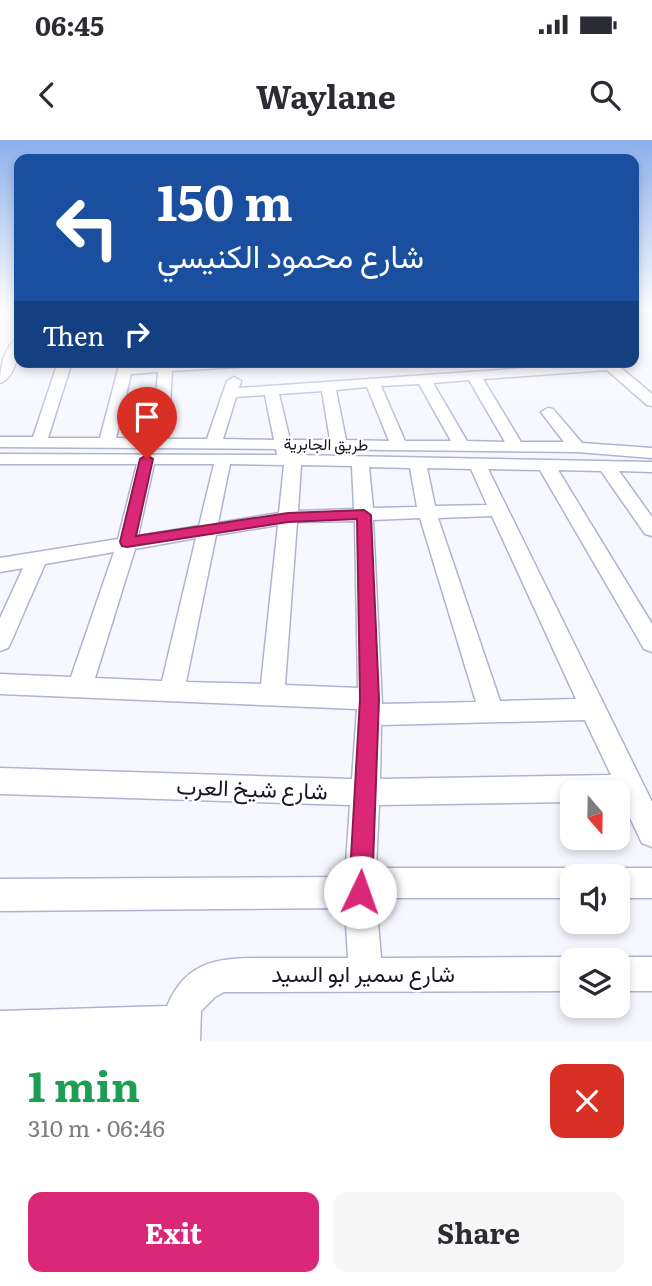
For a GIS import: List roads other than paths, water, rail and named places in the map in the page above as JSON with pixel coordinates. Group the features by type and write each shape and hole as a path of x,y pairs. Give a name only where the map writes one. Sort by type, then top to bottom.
{"street":[{"path":"0,379 14,352"},
{"path":"38,442 63,368"},
{"path":"107,442 126,368"},
{"path":"160,442 166,368"},
{"path":"172,691 208,528 230,393 238,368"},
{"path":"230,393 559,368"},
{"path":"613,368 652,402"},
{"path":"473,375 516,446"},
{"path":"423,378 461,445"},
{"path":"372,382 399,444"},
{"path":"328,385 339,444"},
{"path":"271,390 287,455 288,517 272,695"},
{"path":"548,412 577,447"},
{"name":"طريق الجابرية","path":"0,442 160,442 360,462 651,465"},
{"name":"طريق الجابرية","path":"287,455 339,444 577,447 651,465"},
{"name":"طريق الجابرية","path":"0,459 147,459 219,450"},
{"path":"80,687 127,542 147,459"},
{"path":"360,462 369,707 360,888 366,974"},
{"path":"418,463 427,512 491,711"},
{"path":"478,464 652,832"},
{"path":"546,465 652,643"},
{"path":"606,466 652,530"},
{"path":"0,565 208,528 288,517 499,510"},
{"path":"0,642 38,558"},
{"path":"0,684 272,695 369,707 491,711 594,709"},
{"name":"شارع شيخ العرب","path":"0,781 365,792 631,788"},
{"path":"0,895 560,883"},
{"path":"630,883 652,883"},
{"name":"شارع سمير ابو السيد","path":"181,1032 183,1007 194,989 208,979 224,975 560,974"},
{"path":"630,974 652,974"},
{"path":"0,1028 181,1032"}]}
